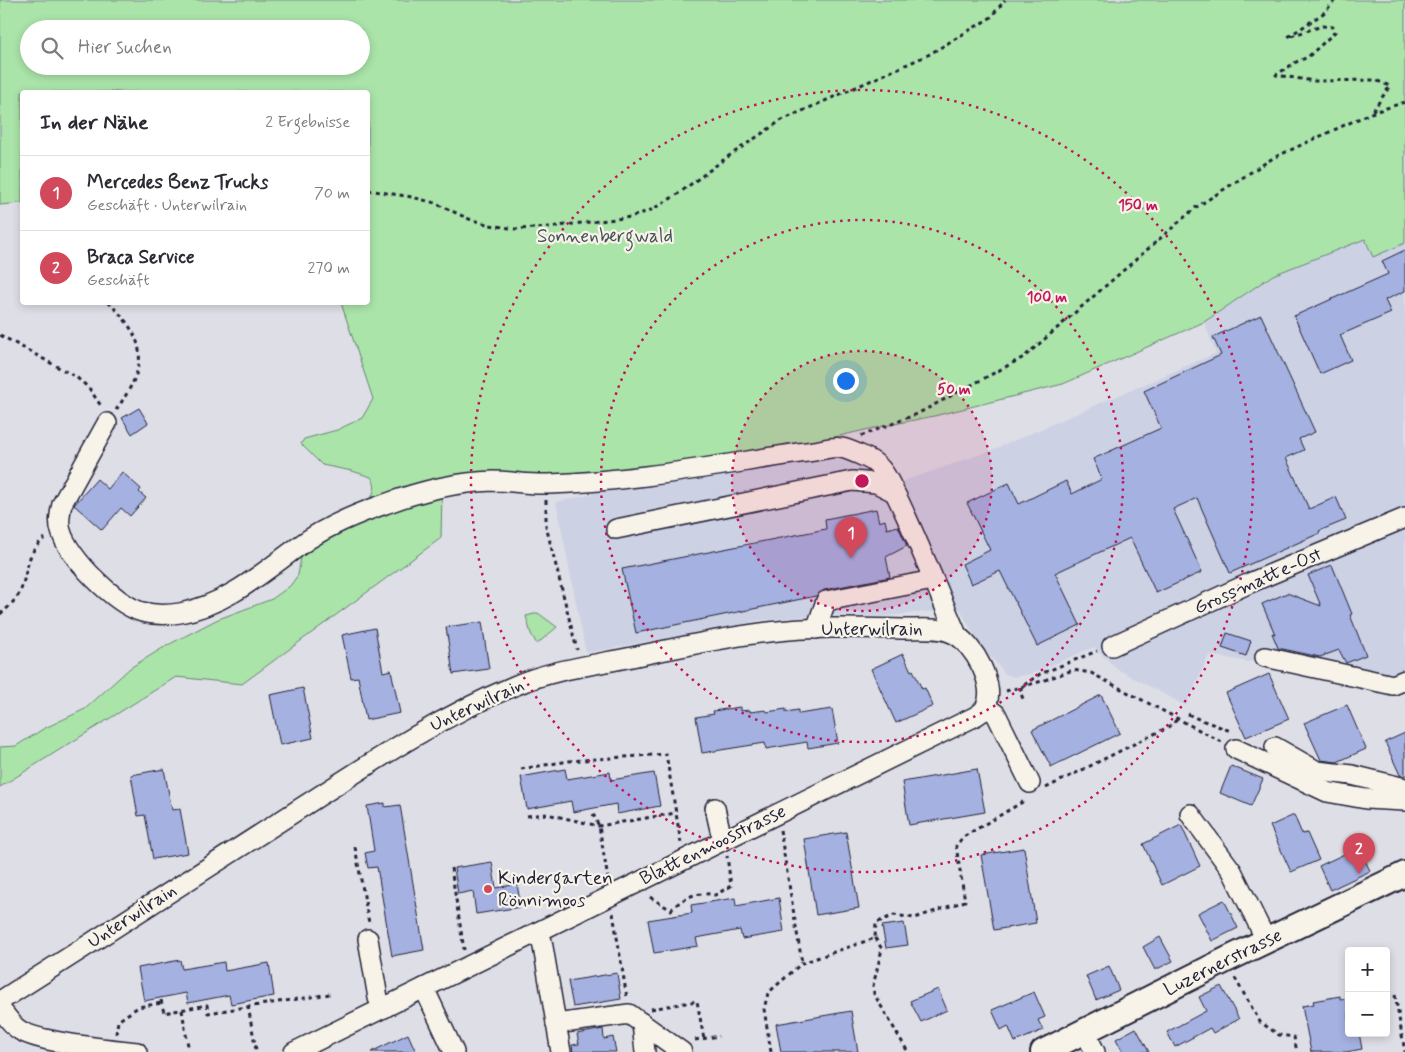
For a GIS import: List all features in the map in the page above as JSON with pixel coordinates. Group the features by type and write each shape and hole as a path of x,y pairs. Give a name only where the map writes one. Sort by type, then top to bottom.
{"main road":[{"name":"Luzernerstrasse","path":"1043,1052 1090,1042 1266,940 1405,874"}],"street":[{"path":"107,424 62,504 59,518 60,527 72,552 109,591 139,611 157,615 181,613 229,595 255,580 311,538 343,521 384,504 425,491 465,483 496,481 546,484 615,478 842,448 876,463 885,475 907,517 957,635 968,644 987,678 988,702 996,714 1034,791"},
{"path":"616,529 852,481 876,483 894,492"},
{"name":"Grossmatte-Ost","path":"1106,648 1252,582 1405,518"},
{"path":"816,629 826,601 933,580"},
{"name":"Unterwilrain","path":"0,1001 421,732 515,686 549,674 581,667 722,639 770,632 816,629 922,629 947,631 957,635"},
{"path":"1265,657 1393,685 1405,680"},
{"name":"Blattenmoosstrasse","path":"294,1052 538,932 726,845 774,815 972,718 980,713 988,702"},
{"path":"1275,746 1317,771 1352,775 1405,788"},
{"path":"1236,749 1327,792 1366,799 1405,801"},
{"path":"715,808 726,845"},
{"path":"1190,814 1232,871 1266,940"},
{"path":"368,931 378,998 384,1008"},
{"path":"538,932 542,941 561,1052"},
{"path":"424,988 454,1052"},
{"path":"0,1009 17,1029 28,1035 137,1052"},
{"path":"556,1024 636,1018 681,1052"},
{"path":"636,1018 645,1052"}],"path":[{"path":"370,190 435,203 469,219 516,229 550,227 631,217 650,210 675,196 782,120 928,55 990,18 1005,0"},
{"path":"1335,0 1324,12 1288,37 1322,26 1333,26 1335,32 1308,57 1294,63 1276,75 1314,82 1375,80 1390,86 1371,112"},
{"path":"842,448 851,439 916,414 1024,357 1195,208 1273,158 1371,112 1405,102"},
{"path":"107,424 134,382 140,356 136,339 128,323 111,305"},
{"path":"0,335 76,377 95,394 107,424"},
{"path":"546,484 546,526 581,667"},
{"path":"0,614 18,594 32,551 40,542 60,527"},
{"path":"1021,687 1040,674 1106,648"},
{"path":"1021,687 1073,670 1091,673 1236,749"},
{"path":"1021,687 1024,701"},
{"path":"908,1052 874,994 873,986 882,949 875,938 876,923 894,915 915,918 965,901 956,846 963,836 1034,791 1168,727 1178,719"},
{"path":"520,769 569,761 666,754 682,849"},
{"path":"527,816 547,814 599,826 676,814"},
{"path":"593,814 599,826 609,885"},
{"path":"774,815 779,824 802,963"},
{"path":"644,894 671,910 679,901 698,894 715,895 732,886 726,845"},
{"path":"355,847 368,931"},
{"path":"451,868 465,956"},
{"path":"611,907 636,1018 647,1010 697,1001 704,1039"},
{"path":"770,1052 764,1009 768,993 802,963 875,938"},
{"path":"1232,973 1260,1022 1278,1035 1294,1037 1297,1052"},
{"path":"116,1037 118,1021 138,1007 162,1001 164,1013 206,1005 208,1014 330,994"},
{"path":"1395,995 1405,1052"},
{"path":"248,1006 256,1050"},
{"path":"182,1010 188,1046"},
{"path":"681,1052 690,1041 719,1036"}],"shaded area":[{"path":"1365,238 1373,256 1405,243 1405,672 1367,674 1275,655 1248,662 1209,655 1186,706 1117,669 1094,647 1031,674 1014,677 1005,674 994,660 983,652 960,609 885,616 822,615 763,620 586,653 556,502 592,494 593,485 832,454 864,464 901,482 990,451 1216,353 1204,322 1273,275"}],"green space":[{"name":"Sonnenbergwald","path":"0,0 1405,0 1405,243 1373,257 1365,239 1273,275 1204,322 1063,384 934,416 762,454 551,480 362,508 373,494 375,486 371,477 322,465 301,444 304,439 337,430 362,418 373,399 342,305 370,305 370,90 20,90 20,203 0,205"},
{"path":"442,491 441,538 242,684 176,677 0,787 0,747 16,746 43,729 85,709 130,668 166,646 216,620 272,599 290,586 298,575 301,557 331,531"},
{"path":"538,613 557,627 537,644 531,634 526,616"}],"building":[{"path":"1405,250 1405,291 1385,300 1391,313 1340,335 1351,360 1320,374 1294,316 1388,274 1382,261"},
{"path":"1261,315 1315,432 1299,439 1304,450 1286,458 1309,509 1336,497 1346,520 1230,573 1197,498 1173,509 1202,572 1156,593 1130,538 1055,573 1080,625 1037,646 1000,571 971,584 962,564 990,550 967,503 1009,483 1019,504 1066,481 1072,494 1102,479 1093,459 1161,428 1144,391 1221,355 1213,337"},
{"path":"139,408 148,423 132,434 122,418"},
{"path":"122,472 141,489 139,492 146,498 130,516 121,508 102,530 74,505 97,479 108,489"},
{"path":"876,509 879,522 885,520 887,529 898,526 907,546 886,557 890,577 824,590 816,596 636,633 622,569 826,529 825,519"},
{"path":"1332,565 1366,655 1346,663 1339,650 1320,657 1278,648 1272,633 1275,634 1262,604 1287,593 1321,606 1308,575"},
{"path":"482,622 489,669 453,674 446,627"},
{"path":"375,628 383,672 391,670 400,713 366,720 358,677 351,678 342,635"},
{"path":"1227,633 1251,641 1246,656 1222,648"},
{"path":"903,654 922,689 925,688 933,706 896,723 871,669"},
{"path":"1269,674 1289,719 1246,737 1226,693"},
{"path":"303,688 313,738 280,745 270,695"},
{"path":"1101,695 1120,733 1051,767 1032,730"},
{"path":"1347,705 1366,749 1337,762 1321,760 1304,723"},
{"path":"740,707 740,711 750,710 750,712 798,710 798,714 832,709 838,743 808,748 807,742 766,749 765,743 702,753 696,717 714,714 713,711"},
{"path":"1405,733 1405,776 1400,775 1385,742"},
{"path":"1231,766 1263,779 1251,806 1220,793"},
{"path":"164,769 172,810 180,809 188,853 153,859 145,815 138,816 131,775"},
{"path":"565,769 567,779 610,772 611,780 654,773 660,806 617,814 616,804 573,812 571,801 527,809 521,777"},
{"path":"977,769 985,812 909,825 902,782"},
{"path":"385,803 385,807 400,805 424,950 392,956 377,867 368,868 365,853 374,851 367,806"},
{"path":"1294,815 1302,834 1307,833 1319,860 1291,872 1270,826"},
{"path":"1181,825 1200,866 1162,885 1143,844"},
{"path":"846,832 859,908 816,915 804,839"},
{"path":"1359,847 1370,871 1330,890 1319,866"},
{"path":"1024,848 1036,923 994,930 981,855"},
{"name":"Kindergarten Rönnimoos","path":"492,862 496,888 517,884 521,907 476,914 473,891 458,894 454,868"},
{"path":"735,898 736,906 779,898 784,932 742,939 740,930 696,938 698,946 654,953 648,920 692,913 691,905"},
{"path":"1224,900 1238,928 1212,941 1198,913"},
{"path":"904,923 908,945 886,948 882,926"},
{"path":"1160,937 1173,961 1155,970 1143,947"},
{"path":"180,960 182,969 224,962 225,971 269,963 274,996 231,1004 229,995 188,1003 186,993 144,1001 138,968"},
{"path":"1109,966 1119,990 1096,1000 1086,976"},
{"path":"617,973 621,999 573,1007 568,981"},
{"path":"1221,986 1239,1019 1213,1033 1210,1028 1175,1047 1167,1032 1206,1011 1199,997"},
{"path":"938,989 947,1010 921,1022 910,1001"},
{"path":"1034,992 1045,1017 1038,1020 1043,1030 1015,1042 1008,1026 1001,1030 992,1010"},
{"path":"1340,996 1340,999 1345,998 1345,1037 1360,1037 1362,1049 1346,1052 1311,1052 1302,1006 1314,1004 1313,1001"},
{"path":"851,1011 858,1052 781,1052 776,1024"},
{"path":"1136,1028 1149,1052 1123,1052 1116,1039"},
{"path":"603,1029 604,1039 613,1037 616,1052 573,1052 572,1045 579,1044 577,1034"},
{"path":"408,1034 416,1052 371,1052"}],"place":[{"name":"Mercedes Benz Trucks","path":"851,558"},
{"name":"Braca Service","path":"1359,874"},
{"name":"Kindergarten Rönnimoos","path":"488,889"}]}
